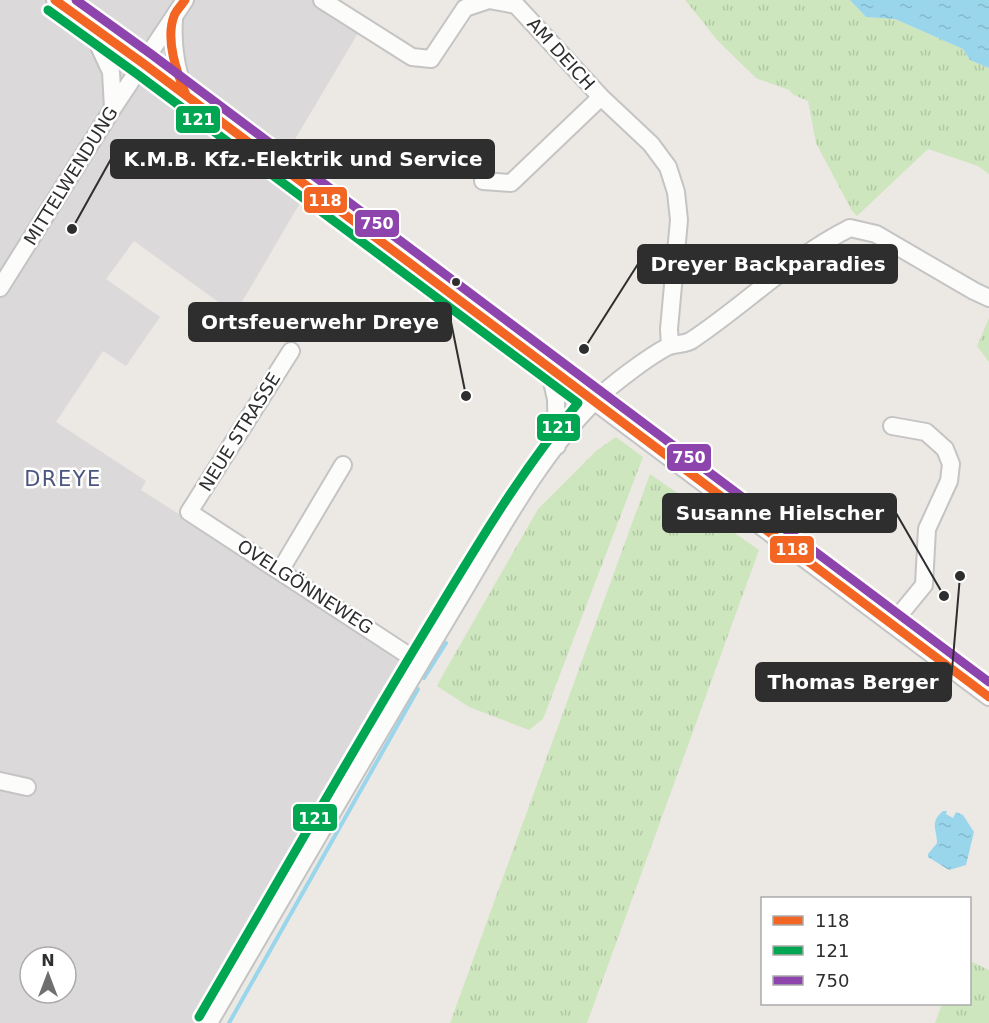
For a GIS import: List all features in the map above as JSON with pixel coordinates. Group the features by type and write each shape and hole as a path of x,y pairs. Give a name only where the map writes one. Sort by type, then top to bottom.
{"street":[{"path":"55,0 186,95 989,697"},
{"name":"MITTELWENDUNG","path":"0,288 113,108 185,0"},
{"name":"AM DEICH","path":"322,0 412,57 431,59 465,8 489,0 516,5 601,97 651,144 668,167 676,192 680,220 669,329 670,345"},
{"path":"174,16 172,40 174,60 186,95"},
{"path":"89,26 111,72 113,108"},
{"name":"AM DEICH","path":"483,181 511,183 601,97"},
{"path":"209,1023 420,663 519,501 557,446 595,401 670,345 689,343 772,278 834,235 850,228 876,234 989,298"},
{"name":"NEUE STRASSE","path":"189,512 291,351"},
{"path":"549,369 556,399 557,446"},
{"path":"892,426 926,432 945,449 951,464 949,481 927,530 924,585 892,624"},
{"path":"280,571 343,465"},
{"name":"OVELGÖNNEWEG","path":"189,512 420,663"},
{"path":"0,781 27,788"}],"shaded area":[{"path":"0,0 322,0 361,28 278,168 307,191 235,314 134,241 106,279 160,317 126,366 103,351 56,422 146,481 141,490 415,664 206,1023 0,1023"}],"green space":[{"path":"685,0 850,0 866,17 895,19 963,49 970,60 989,68 989,174 978,166 928,149 857,216 852,211 816,143 808,101 794,95 789,90 756,78 718,41"},
{"path":"989,318 989,362 977,346"},
{"path":"616,437 643,457 543,719 529,730 469,707 437,686 440,680 538,509 596,451"},
{"path":"650,474 759,550 587,1023 450,1023"},
{"path":"971,961 989,970 989,1023 935,1023 942,1005 971,1005"}],"water":[{"path":"850,0 989,0 989,68 970,60 963,49 895,19 866,17"},
{"path":"943,811 947,811 946,814 953,818 956,812 963,815 974,832 966,865 949,870 928,857 937,843 935,823"}],"waterway":[{"path":"424,678 446,643"},
{"path":"229,1023 418,689"}],"transit line":[{"name":"118","path":"55,0 144,64 989,697"},
{"name":"750","path":"76,0 989,682"},
{"name":"118","path":"185,0 174,16 171,46 186,95"},
{"name":"121","path":"48,10 578,403 535,458 478,544 199,1017"}],"place":[{"name":"K.M.B. Kfz.-Elektrik und Service","path":"72,229"},
{"name":"Dreyer Backparadies","path":"584,349"},
{"name":"Ortsfeuerwehr Dreye","path":"466,396"},
{"name":"Thomas Berger","path":"960,576"},
{"name":"Susanne Hielscher","path":"944,596"}],"district":[{"name":"DREYE","path":"63,479"}]}
